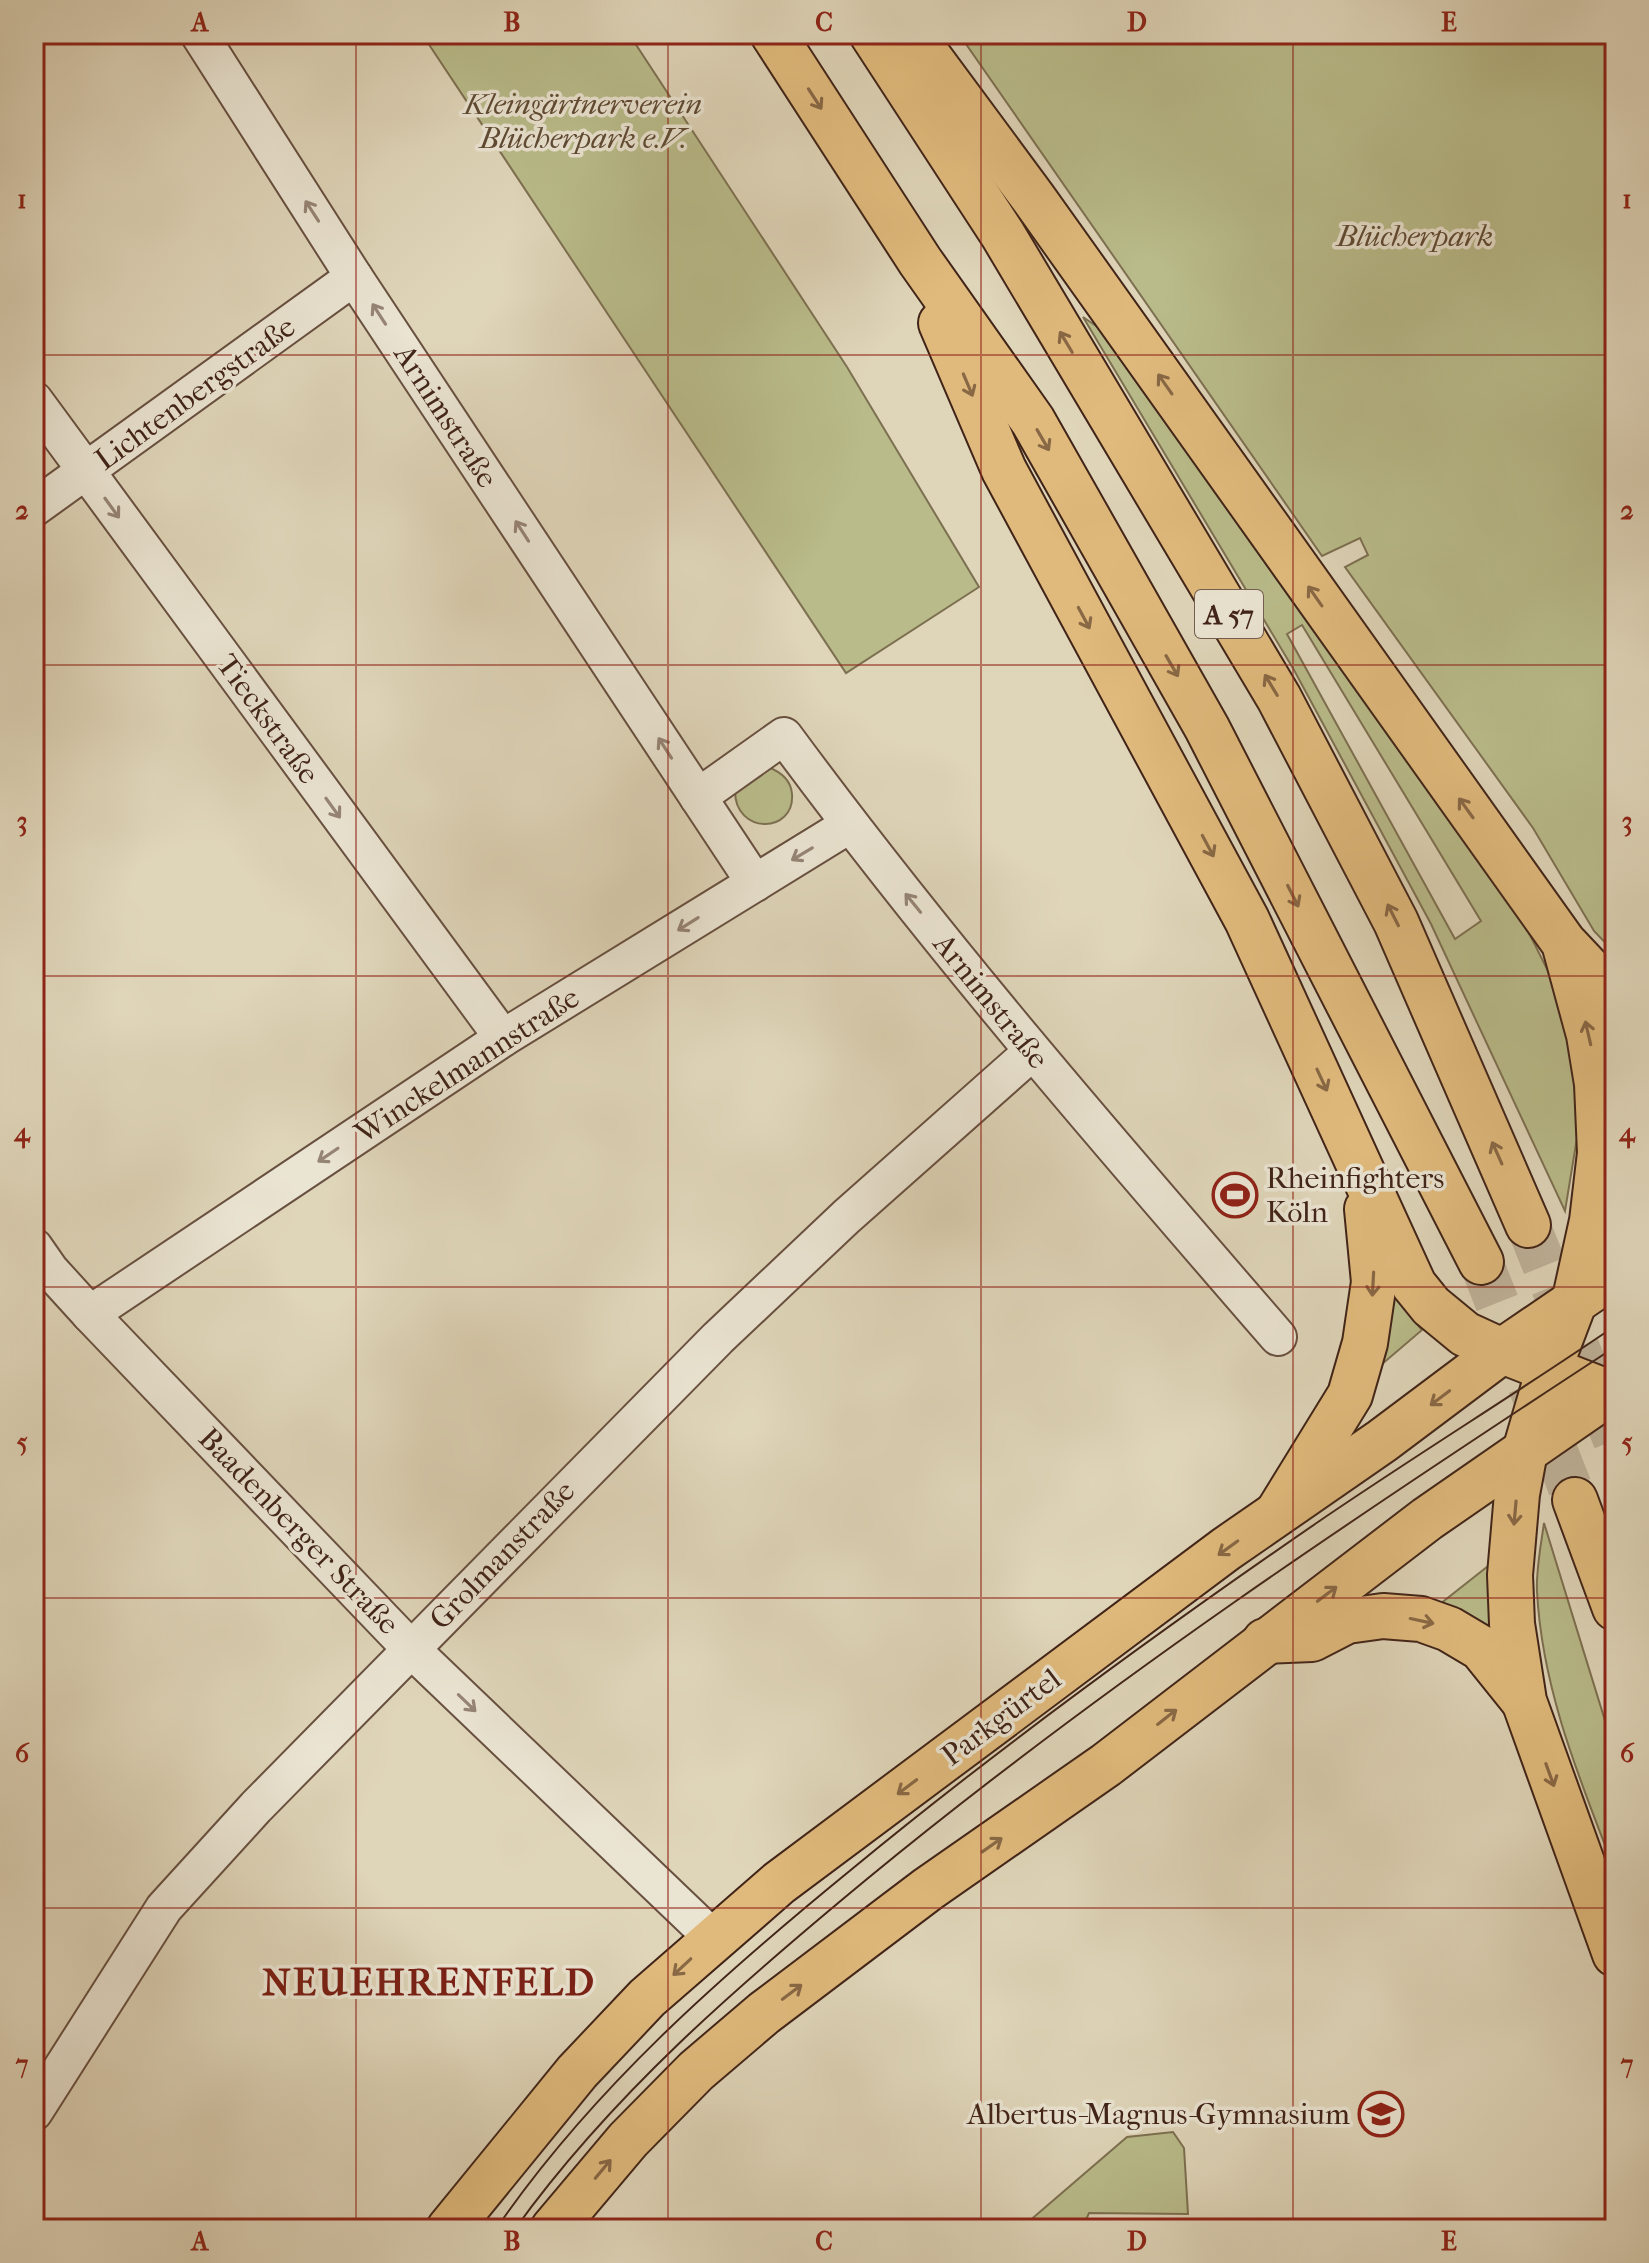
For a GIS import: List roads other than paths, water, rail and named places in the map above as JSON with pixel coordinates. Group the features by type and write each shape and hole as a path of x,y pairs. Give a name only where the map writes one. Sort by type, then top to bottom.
{"main road":[{"name":"A 57","path":"773,34 920,261 1033,421 1199,715 1481,1262"},
{"name":"A 57","path":"872,34 1003,235 1279,698 1396,922 1528,1225"},
{"path":"912,34 1043,212 1564,943 1615,997"},
{"path":"920,261 944,331 1004,470 1247,920 1344,1126 1414,1285 1431,1306 1465,1334 1613,1392"},
{"path":"1564,943 1589,1035 1597,1084 1600,1153 1592,1221 1574,1303 1549,1369 1525,1451 1517,1494 1510,1575 1512,1624 1524,1701 1615,1954"},
{"path":"1278,1512 1350,1395 1370,1314 1374,1282 1368,1213 1344,1126"},
{"name":"Parkgürtel","path":"449,2229 577,2072 647,1998 779,1883 1278,1512 1615,1274"},
{"path":"553,2229 628,2140 696,2071 764,2013 918,1897 1106,1765 1427,1519 1613,1392"},
{"path":"1575,1500 1615,1608"},
{"path":"1265,1641 1312,1639 1347,1621 1383,1616 1421,1619 1449,1629 1481,1648 1524,1701"}],"street":[{"name":"Arnimstraße","path":"199,34 354,277 755,883"},
{"name":"Lichtenbergstraße","path":"34,508 354,277"},
{"name":"Tieckstraße","path":"34,400 503,1038"},
{"name":"Arnimstraße","path":"698,797 784,736 849,825 1032,1052 1278,1337"},
{"name":"Winckelmannstraße","path":"90,1314 503,1038 849,825"},
{"name":"Grolmanstraße","path":"34,2112 164,1908 256,1807 718,1338 846,1217 1032,1052"},
{"name":"Baadenberger Straße","path":"34,1247 50,1270 90,1314 411,1649 713,1938"}],"tunnel":[{"path":"1528,1225 1615,1440"},
{"path":"1481,1262 1575,1500"}],"tram line":[{"path":"496,2229 574,2129 661,2037 803,1909 908,1823 1081,1691 1258,1563 1615,1326"},
{"path":"515,2229 593,2132 680,2043 725,2000 867,1879 1048,1737 1234,1602 1615,1347"}],"place":[{"name":"Rheinfighters Köln","path":"1235,1195"},
{"name":"Albertus-Magnus-Gymnasium","path":"1381,2114"}],"district":[{"name":"NEUEHRENFELD","path":"429,1982"}],"park label":[{"name":"Kleingärtnerverein Blücherpark e.V.","path":"583,121"},
{"name":"Blücherpark","path":"1415,236"}]}
